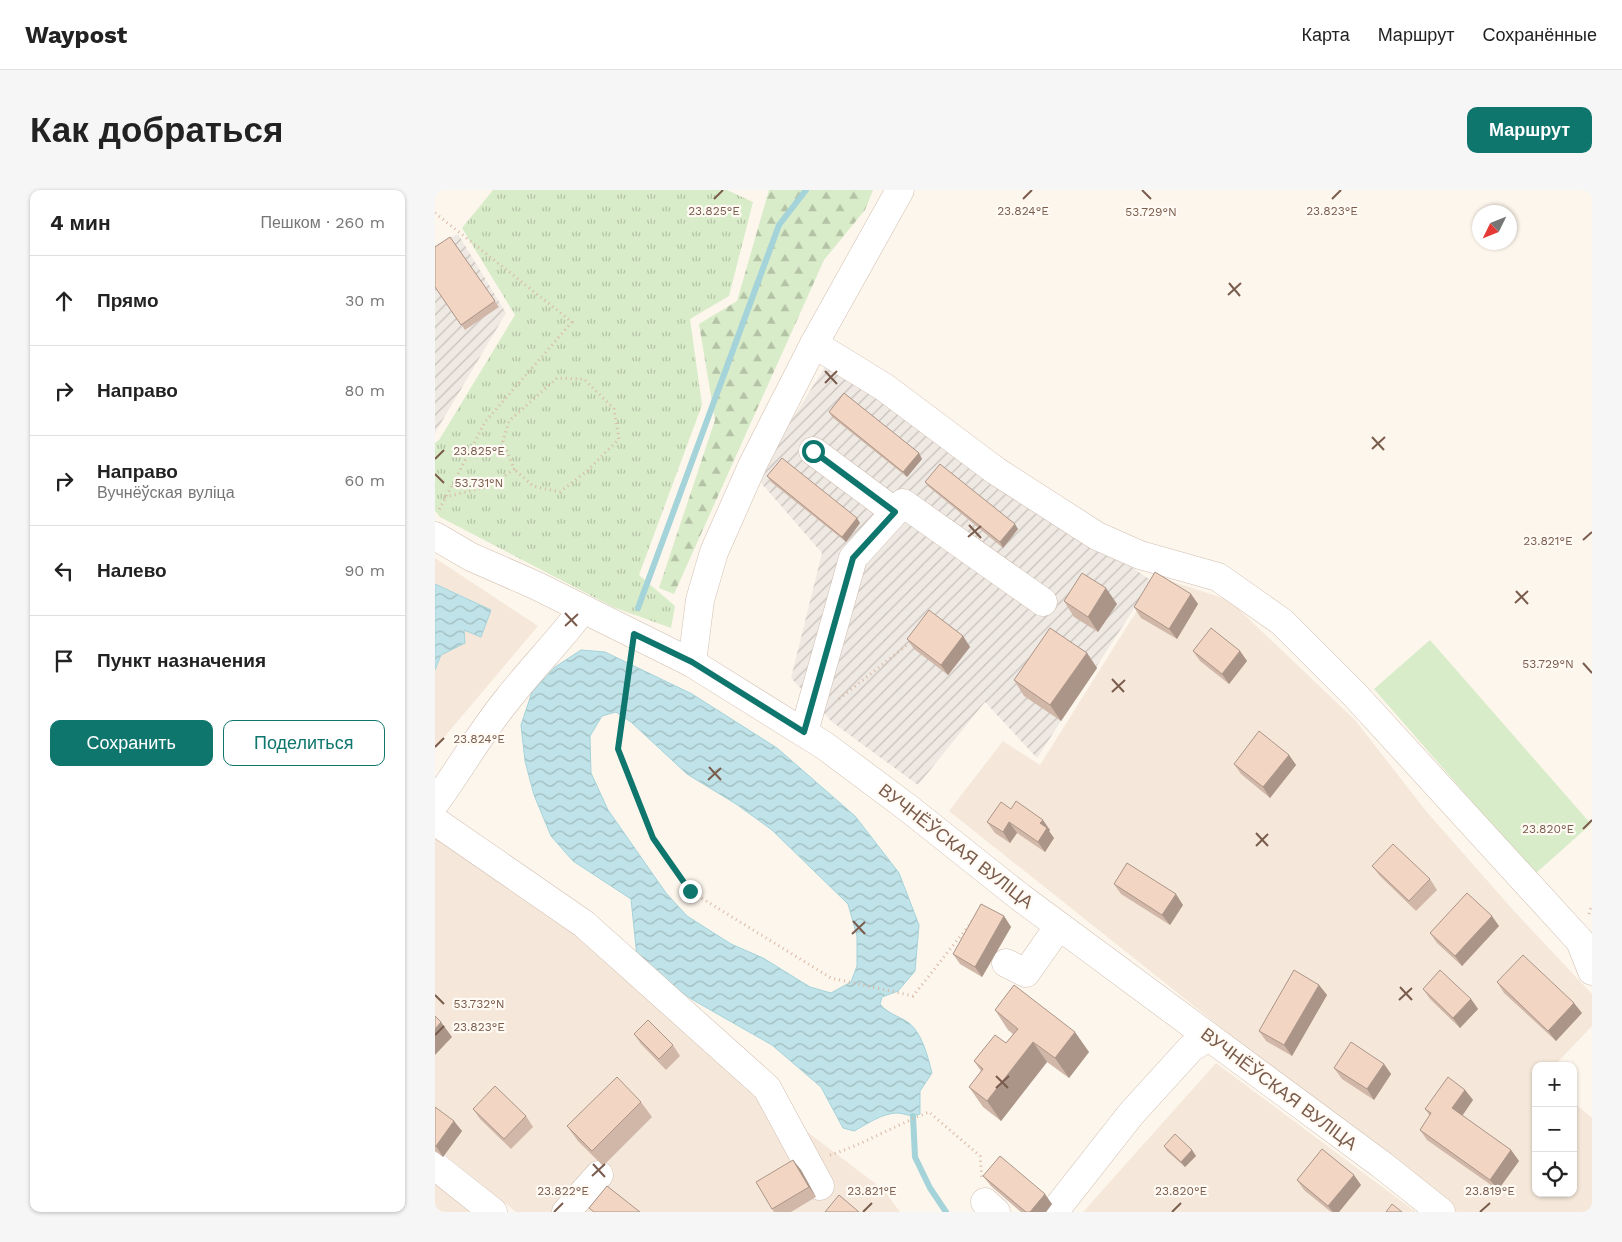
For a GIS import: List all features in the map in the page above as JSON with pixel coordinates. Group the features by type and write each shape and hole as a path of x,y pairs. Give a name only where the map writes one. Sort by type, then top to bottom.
{"street":[{"path":"692,662 700,600 714,552 753,464 814,344 900,190"},
{"path":"814,344 884,387 996,471 1097,536 1140,555 1218,576 1282,622 1355,695 1580,941 1592,971"},
{"path":"813,451 895,512"},
{"path":"804,732 853,558 903,503 1043,602"},
{"name":"ВУЧНЁЎСКАЯ ВУЛІЦА","path":"435,536 471,557 692,662 825,746 1059,926 1441,1212"},
{"path":"435,804 477,739 583,609"},
{"path":"435,821 584,924 767,1088 821,1186"},
{"path":"1006,963 1026,973 1059,926"},
{"path":"1054,1212 1131,1114 1191,1048 1209,1037"},
{"path":"435,1166 493,1212"},
{"path":"566,1212 599,1174"}],"path":[{"path":"435,213 572,322 485,422 435,517"},
{"path":"557,378 584,379 614,410 619,439 587,471 560,492 533,486 514,468 503,442 509,421 557,378"},
{"path":"445,497 491,486 514,468"},
{"path":"634,634 618,749 653,838 690,891 831,978 913,996 978,913"},
{"path":"812,702 831,705 915,638"},
{"path":"807,1162 841,1151 929,1112 980,1156 991,1207"}],"shaded area":[{"path":"458,234 506,313 435,433 435,245"},
{"path":"828,362 1152,581 1037,758 985,702 918,785 832,722 791,678 822,553 756,477"},
{"path":"435,558 538,626 435,748"},
{"path":"1158,577 1229,600 1355,720 1426,811 1514,911 1592,994 1592,1026 1558,1062 1532,1062 1532,1197 1577,1197 1577,1105 1592,1118 1592,1212 1457,1212 1257,1059 1233,1037 949,811 1003,741 1040,765"},
{"path":"435,823 548,886 762,1064 806,1131 884,1190 900,1212 516,1212 435,1147"},
{"path":"1216,1063 1416,1212 1083,1212"},
{"path":"435,1176 480,1212 435,1212"}],"green space":[{"path":"493,190 727,190 753,202 729,296 690,319 702,405 639,575 675,606 671,628 613,607 440,517 435,511 435,443 439,440 515,315 462,228"},
{"path":"769,190 873,190 865,210 824,260 674,594 659,588 715,420 699,324 737,301"},
{"path":"1430,640 1591,824 1535,874 1374,689"}],"water":[{"path":"435,584 491,610 481,637 464,630 465,643 441,655 435,670"},
{"path":"581,650 605,652 692,694 777,748 855,816 899,873 919,925 915,971 898,991 882,997 880,1004 890,1013 914,1027 924,1046 932,1073 920,1091 920,1114 914,1116 899,1113 890,1114 854,1131 843,1128 821,1087 772,1045 693,1000 661,978 637,957 631,899 573,861 551,836 534,795 525,761 521,725 532,692 555,667","holes":["616,712 631,722 687,774 736,804 772,830 848,904 857,936 857,966 851,982 831,993 810,987 763,958 731,944 687,916 666,893 608,810 591,773 590,736 602,716"]}],"building":[{"path":"450,237 495,301 461,325 435,287 435,247"},
{"path":"844,393 919,453 903,472 829,412"},
{"path":"782,458 857,518 842,537 767,476"},
{"path":"940,464 1015,524 1000,542 925,482"},
{"path":"1155,572 1191,594 1169,629 1134,607"},
{"path":"1082,573 1106,588 1088,617 1064,601"},
{"path":"929,610 963,636 941,665 907,639"},
{"path":"1050,628 1087,653 1050,705 1014,680"},
{"path":"1211,628 1240,651 1222,674 1193,651"},
{"path":"1259,731 1289,755 1263,787 1234,764"},
{"path":"1016,801 1043,820 1040,823 1047,828 1038,842 1009,822 1003,832 987,822 1001,802 1011,809"},
{"path":"1393,844 1430,879 1409,901 1372,866"},
{"path":"1127,863 1176,894 1162,915 1114,884"},
{"path":"1467,893 1492,916 1455,956 1430,933"},
{"path":"981,904 1004,916 975,967 953,954"},
{"path":"1523,955 1574,1003 1548,1031 1497,982"},
{"path":"1294,970 1319,985 1284,1045 1259,1031"},
{"path":"1440,970 1471,999 1453,1018 1423,989"},
{"path":"1014,985 1075,1032 1055,1058 1033,1042 987,1101 969,1087 983,1069 974,1061 995,1035 1006,1043 1018,1029 995,1010"},
{"path":"435,1016 441,1022 435,1029"},
{"path":"648,1020 673,1045 659,1059 634,1034"},
{"path":"1351,1042 1384,1064 1367,1089 1334,1068"},
{"path":"617,1077 641,1102 592,1151 567,1126"},
{"path":"1448,1077 1465,1090 1452,1108 1511,1150 1490,1180 1420,1130 1431,1113 1425,1109"},
{"path":"495,1086 526,1116 504,1139 473,1109"},
{"path":"435,1107 454,1121 436,1146 435,1146"},
{"path":"1175,1134 1192,1150 1181,1162 1164,1146"},
{"path":"1322,1149 1354,1175 1328,1206 1297,1180"},
{"path":"1000,1156 1045,1194 1030,1212 1026,1212 983,1176"},
{"path":"793,1160 809,1187 772,1209 756,1182"},
{"path":"607,1186 640,1212 594,1212 589,1208"},
{"path":"839,1195 859,1212 825,1212"},
{"path":"1392,1204 1402,1212 1386,1212"}],"waterway":[{"path":"638,608 779,225 806,190"},
{"path":"913,1116 915,1157 930,1188 946,1212"}],"route":[{"path":"690,891 653,838 618,749 634,634 692,662 804,732 853,558 895,512 813,451"}]}
